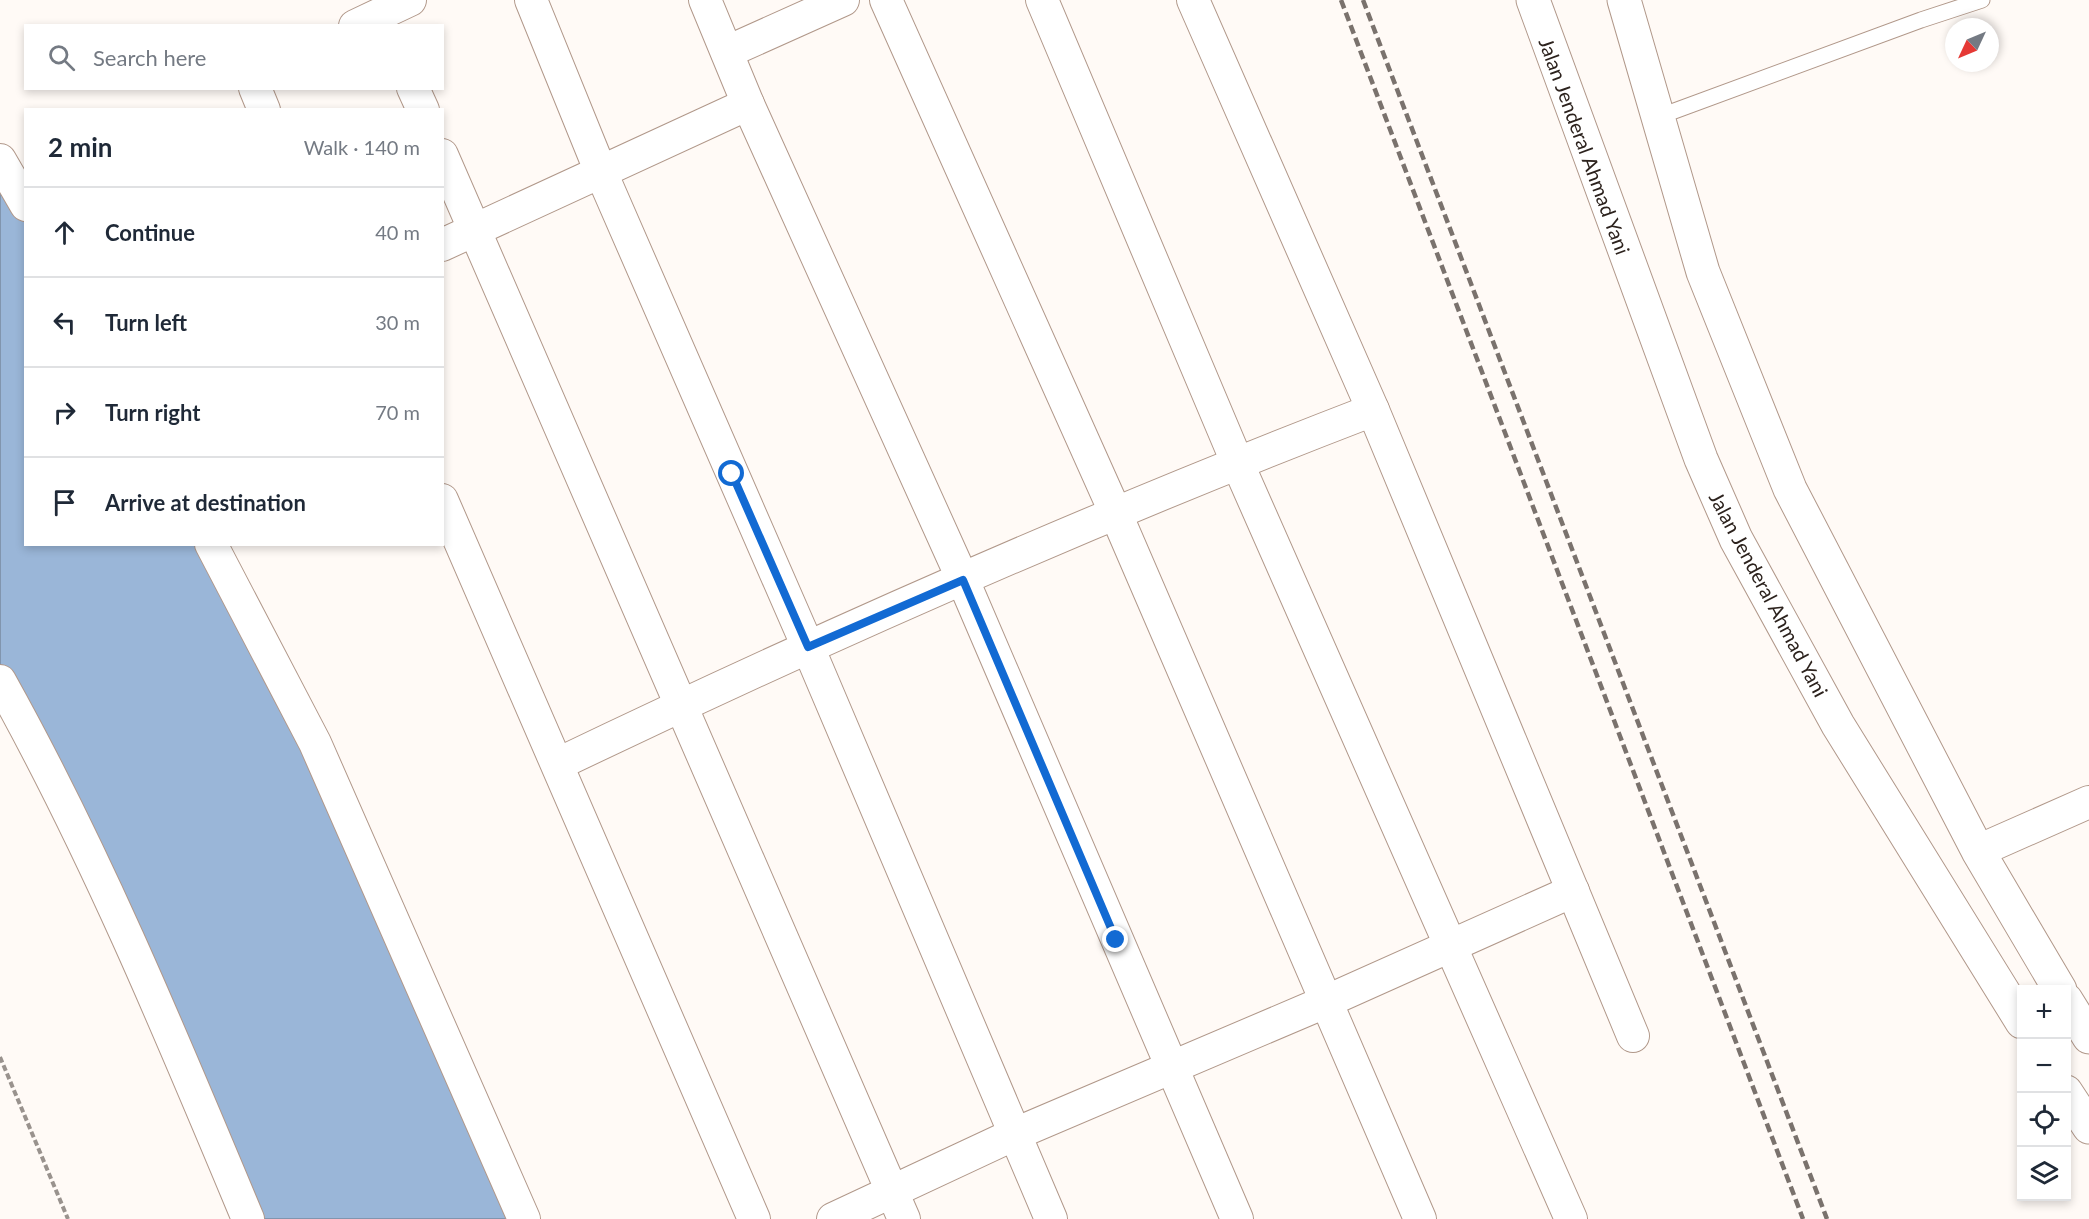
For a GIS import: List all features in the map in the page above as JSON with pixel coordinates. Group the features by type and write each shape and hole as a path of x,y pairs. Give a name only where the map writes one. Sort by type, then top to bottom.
{"highway":[{"name":"Jalan Jenderal Ahmad Yani","path":"1533,0 1701,459 1736,539 1838,725 2017,1014"},
{"path":"1624,0 1703,272 1790,489 1978,851 2057,985"},
{"path":"2071,1007 2089,1037"},
{"path":"2068,1093 2089,1127"}],"street":[{"path":"374,21 410,0"},
{"path":"531,0 600,170 808,647 1051,1219"},
{"path":"705,0 748,104 963,580 1237,1219"},
{"path":"727,52 843,0"},
{"path":"886,0 1116,514 1420,1219"},
{"path":"1042,0 1237,462 1571,1219"},
{"path":"1192,0 1373,410 1633,1036"},
{"path":"256,90 263,108"},
{"path":"414,90 422,108"},
{"path":"444,243 748,104"},
{"path":"0,160 24,202"},
{"path":"444,160 898,1205"},
{"path":"558,764 808,647 1237,462 1373,410"},
{"path":"444,505 754,1219"},
{"path":"212,546 315,743 524,1219"},
{"path":"0,681 44,760 91,860 248,1219"},
{"path":"1978,851 2089,802"},
{"path":"833,1219 898,1205 1015,1134 1170,1066 1325,1002 1573,891"}],"lane":[{"path":"1658,117 1910,24 1983,0"}],"path":[{"path":"0,1057 68,1219"}],"water":[{"path":"0,169 24,212 24,546 211,546 523,1219 247,1219 0,681"}],"railway":[{"path":"1341,0 1803,1219"},
{"path":"1363,0 1827,1219"}],"route":[{"path":"732,474 808,647 963,580 1116,940"}]}
